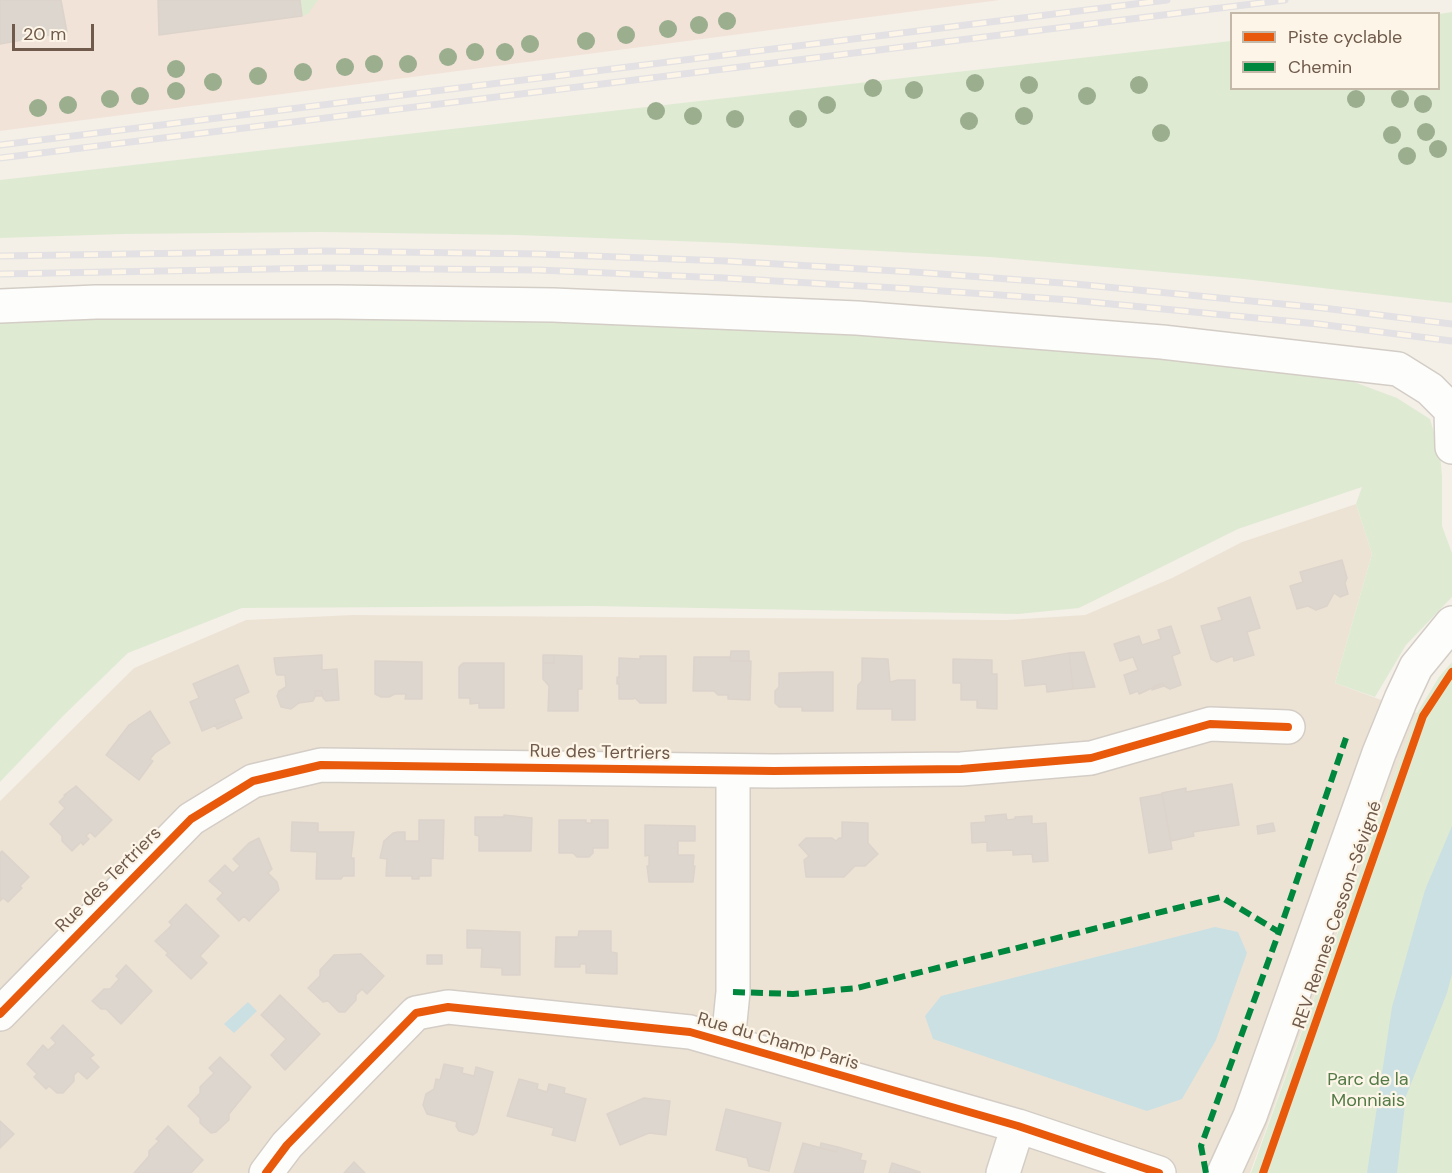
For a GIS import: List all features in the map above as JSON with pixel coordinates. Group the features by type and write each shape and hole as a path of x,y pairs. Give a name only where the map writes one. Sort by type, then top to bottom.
{"street":[{"path":"0,306 96,302 553,305 857,318 1162,342 1398,369 1430,389 1451,410 1452,447"},
{"path":"1224,1173 1250,1116 1396,710 1416,667 1452,623"},
{"name":"Rue des Tertriers","path":"0,1014 191,819 253,781 321,765 733,771 961,770 1091,758 1210,724 1288,726"},
{"path":"728,1042 733,992 733,771"},
{"name":"Rue du Champ Paris","path":"266,1173 287,1145 416,1013 448,1007 690,1032 1018,1126 1159,1173"},
{"path":"1003,1173 1018,1126"}],"shaded area":[{"path":"0,0 1000,0 0,131"},
{"path":"1356,504 1372,554 1335,683 1417,713 1250,1173 0,1173 0,801 134,668 246,620 352,615 1006,620 1085,615 1172,578 1242,542"},
{"path":"1452,826 1452,974 1447,993 1406,1096 1397,1173 1367,1173 1392,1007 1425,890"},
{"path":"1215,927 1238,932 1247,953 1216,1040 1182,1099 1147,1111 933,1039 925,1016 941,996"},
{"path":"248,1002 257,1011 234,1033 224,1024"}],"green space":[{"path":"300,0 318,0 308,14 302,16"},
{"path":"1452,12 1452,303 1244,279 990,257 731,243 516,235 320,232 0,238 0,180 1230,41 1230,90 1440,90 1440,14"},
{"path":"442,296 1330,373 1397,398 1430,419 1440,453 1442,526 1452,553 1452,597 1406,645 1375,697 1335,683 1372,554 1356,504 1362,487 1238,529 1079,608 1018,614 593,606 242,608 128,653 0,782 0,300"},
{"name":"Parc de la Monniais","path":"1452,662 1452,1173 1251,1173 1417,713 1439,677"}],"building":[{"path":"0,0 61,0 67,32 0,44"},
{"path":"158,0 300,0 302,16 159,35"},
{"path":"1342,560 1348,594 1340,597 1334,593 1327,606 1316,610 1308,606 1297,609 1290,586 1303,582 1300,572"},
{"path":"1250,597 1260,628 1247,632 1254,655 1234,661 1233,656 1217,662 1211,659 1201,626 1222,620 1218,608"},
{"path":"1171,626 1180,653 1172,656 1181,685 1170,689 1163,683 1139,694 1138,691 1130,694 1124,675 1138,670 1133,657 1120,661 1114,644 1139,636 1142,645 1161,639 1158,630"},
{"path":"731,651 749,651 749,661 730,661"},
{"path":"1084,652 1095,687 1073,689 1069,653"},
{"path":"1069,653 1073,689 1047,692 1046,684 1025,686 1022,661"},
{"path":"322,655 322,670 337,669 339,700 326,701 322,691 315,691 313,701 299,703 291,709 281,707 277,696 279,691 286,687 285,675 277,675 274,658"},
{"path":"543,655 554,655 554,663 543,663"},
{"path":"554,655 582,656 582,689 578,689 578,711 548,711 549,686 543,679 543,663 554,663"},
{"path":"640,656 666,656 666,703 640,703 635,698 619,699 617,677 619,678 619,658 640,659"},
{"path":"694,657 730,657 730,661 751,661 750,700 728,699 728,695 718,695 714,691 693,691"},
{"path":"862,658 888,659 890,682 915,680 915,720 892,720 892,709 857,709 858,685 862,681"},
{"path":"953,659 992,660 992,674 997,674 997,709 977,708 977,700 961,700 961,683 953,683"},
{"path":"375,661 422,662 422,699 405,699 406,694 381,697 375,694"},
{"path":"463,663 504,663 504,708 479,708 479,703 470,704 470,698 459,698 459,667"},
{"path":"238,665 249,692 234,699 242,718 230,723 228,720 202,731 190,702 199,698 193,684"},
{"path":"833,672 833,711 802,711 802,707 779,707 775,703 775,691 779,687 779,673"},
{"path":"1163,683 1164,686 1152,690 1154,686"},
{"path":"315,691 322,691 322,696 315,696"},
{"path":"150,711 170,743 155,753 150,759 153,761 139,780 106,755 129,725"},
{"path":"228,720 230,723 217,729 215,725"},
{"path":"1232,784 1239,825 1193,832 1194,836 1171,841 1162,793 1186,788 1186,792"},
{"path":"76,786 112,820 95,837 90,832 86,836 89,839 83,845 81,842 72,851 50,824 65,808 59,802"},
{"path":"1162,794 1172,849 1149,853 1140,798"},
{"path":"1006,814 1007,820 1032,816 1032,824 1046,823 1048,861 1033,862 1032,854 1013,855 1013,850 987,851 987,842 972,843 971,823 986,822 985,816"},
{"path":"504,815 532,818 531,851 479,851 479,836 475,835 475,817 504,817"},
{"path":"419,820 444,820 443,859 431,858 431,876 419,876 419,879 412,879 412,876 386,876 387,859 380,858 384,841 393,833 405,832 405,841 419,841"},
{"path":"559,820 586,820 586,823 592,823 591,820 608,820 608,848 593,848 593,853 589,857 577,857 573,853 559,853"},
{"path":"292,822 318,823 318,832 354,832 351,858 354,858 354,876 343,876 341,879 316,879 317,852 291,851"},
{"path":"842,822 868,823 868,843 878,854 865,866 855,866 844,877 806,877 804,860 809,856 799,845 806,838 832,838 836,841 842,838"},
{"path":"1273,823 1275,831 1258,834 1257,826"},
{"path":"645,825 695,826 695,841 678,841 678,855 694,855 693,882 649,882 647,866 649,866 649,855 645,856"},
{"path":"259,838 272,869 268,873 277,882 279,890 249,921 244,916 239,921 217,899 223,893 209,881 225,865 233,873 240,866 233,859 249,843"},
{"path":"2,851 29,877 8,902 3,898 0,901 0,853"},
{"path":"186,904 219,936 200,956 207,963 191,979 155,941 172,925 169,922"},
{"path":"467,930 520,932 520,975 502,975 502,968 481,967 482,948 467,948"},
{"path":"579,931 611,931 611,952 617,953 617,974 586,973 586,964 580,964 580,967 555,967 556,937 578,937"},
{"path":"361,954 384,976 367,994 362,989 345,1012 339,1012 328,1001 323,1002 308,988 320,976 320,970 334,955"},
{"path":"427,955 442,955 442,964 427,964"},
{"path":"126,965 152,991 121,1024 106,1009 101,1009 92,1001 104,989 110,989 119,979 116,976"},
{"path":"280,995 320,1034 285,1070 271,1055 286,1039 261,1015"},
{"path":"63,1025 94,1055 90,1058 99,1067 87,1079 78,1071 74,1075 74,1081 63,1093 57,1093 49,1086 46,1089 34,1077 37,1074 27,1064 43,1045 48,1050 56,1043 51,1038"},
{"path":"220,1057 251,1087 229,1114 229,1120 216,1132 211,1133 200,1123 200,1118 188,1106 200,1093 200,1087 214,1073 209,1068"},
{"path":"444,1064 463,1068 462,1073 474,1076 476,1067 493,1072 477,1132 473,1135 459,1131 456,1126 457,1122 427,1114 423,1105 426,1094 434,1089 436,1079 440,1080"},
{"path":"519,1079 538,1084 537,1089 547,1092 549,1084 565,1088 564,1093 586,1099 575,1141 552,1135 554,1128 507,1116"},
{"path":"644,1098 670,1101 666,1135 649,1133 620,1145 607,1114"},
{"path":"726,1109 781,1123 769,1171 749,1166 747,1158 716,1150"},
{"path":"0,1121 14,1134 0,1148"},
{"path":"168,1126 203,1160 191,1173 134,1173 149,1156 149,1151 159,1141 156,1139"},
{"path":"803,1143 836,1152 838,1147 862,1154 860,1160 866,1161 863,1173 794,1173"},
{"path":"821,1143 838,1147 836,1152 820,1148"},
{"path":"354,1162 365,1173 344,1173"},
{"path":"892,1163 920,1172 920,1173 889,1173"}],"railway":[{"path":"0,145 1167,0"},
{"path":"0,158 1285,0"},
{"path":"0,256 324,251 539,254 726,261 1075,284 1323,308 1452,324"},
{"path":"0,274 324,268 538,270 724,278 1070,300 1318,324 1452,341"}],"marked path":[{"path":"1206,1173 1201,1146 1279,932 1346,738"},
{"path":"733,992 793,994 857,988 1221,897 1279,932"}],"cycle path":[{"name":"REV Rennes Cesson-Sévigné","path":"1263,1173 1423,716 1452,672"},
{"path":"0,1014 191,819 253,781 321,765 774,771 961,769 1091,758 1210,724 1288,727"},
{"path":"266,1173 287,1145 416,1013 448,1007 690,1032 1018,1126 1159,1173"}]}
